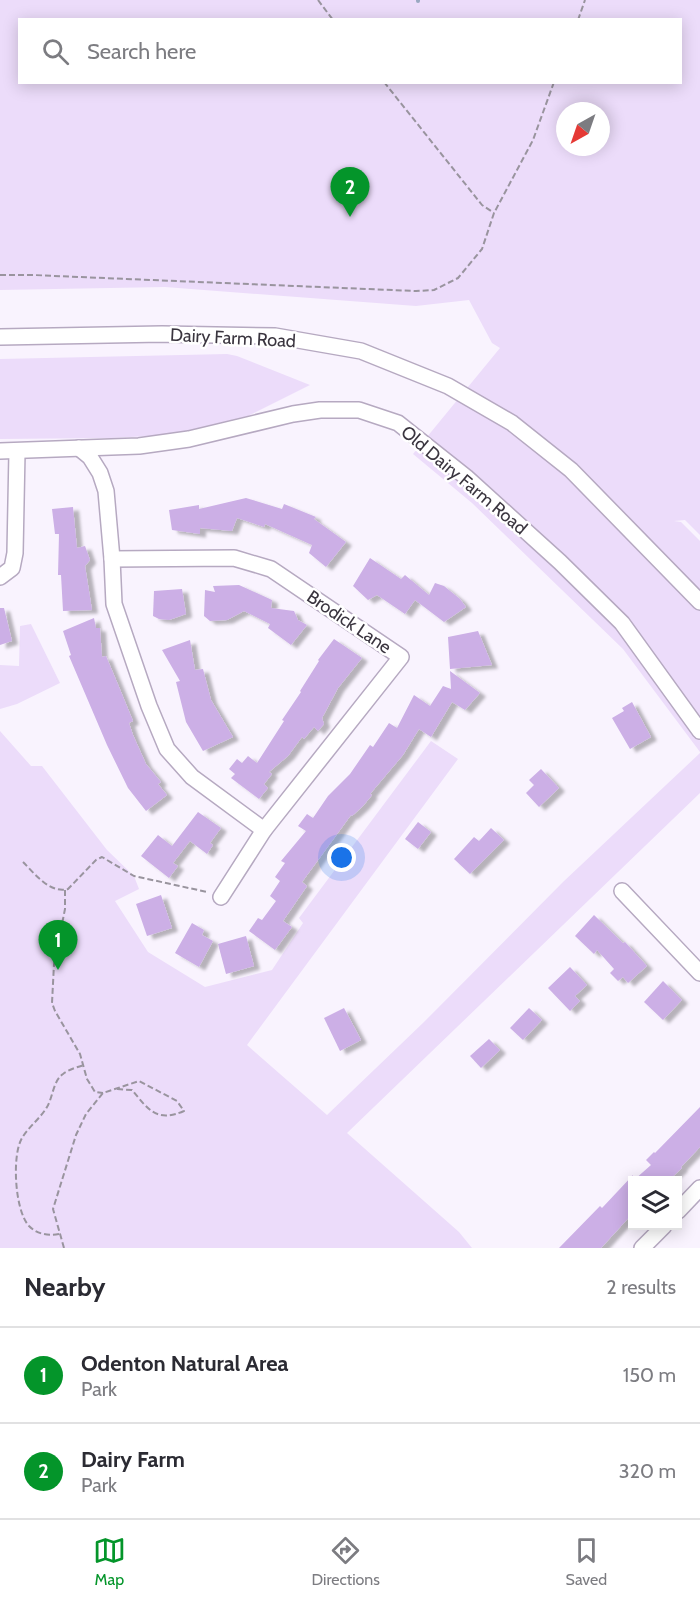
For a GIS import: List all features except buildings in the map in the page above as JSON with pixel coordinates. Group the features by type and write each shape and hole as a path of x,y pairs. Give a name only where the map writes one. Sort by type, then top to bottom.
{"street":[{"name":"Dairy Farm Road","path":"0,337 162,334 275,336 361,351 448,386 512,423 571,470 700,602"},
{"name":"Old Dairy Farm Road","path":"0,451 139,446 189,439 293,414 320,410 359,410 398,423 466,477 560,562 621,623 700,731"},
{"path":"79,448 90,457 103,482 112,559 114,604 166,749 192,777 264,830"},
{"path":"0,576 12,568 15,553 17,452"},
{"name":"Brodick Lane","path":"112,559 234,558 271,569 401,657 264,830 221,897"},
{"path":"622,891 700,974"},
{"path":"682,1207 700,1188"},
{"path":"642,1248 660,1230"}],"path":[{"path":"318,0 332,18"},
{"path":"579,18 585,0"},
{"path":"386,84 483,205 494,213"},
{"path":"0,275 434,290 458,278 482,249 494,213 533,140 553,84"},
{"path":"115,1089 132,1090 152,1113 172,1116 184,1111 177,1101 139,1081 115,1089 103,1093 95,1092 90,1086 84,1065 52,1003 54,964 66,892 96,860 102,857 134,876 195,888 221,897"},
{"path":"23,862 50,887 66,892"},
{"path":"58,1234 39,1233 27,1225 21,1209 16,1181 16,1161 20,1140 48,1105 61,1075 84,1065"},
{"path":"63,1248 52,1209 68,1158 86,1114 103,1093"}],"shaded area":[{"path":"0,0 700,0 700,535 685,520 674,521 681,522 700,541 700,752 623,649 472,503 413,454 500,348 492,343 469,300 416,306 165,287 0,290"},
{"path":"227,354 310,385 248,416 169,435 0,439 0,359"},
{"path":"31,624 60,683 17,704 0,709 0,665 19,666 20,626"},
{"path":"0,731 31,766 42,766 107,850 134,876 139,889 115,901 148,952 205,987 272,970 303,923 299,918 431,741 458,759 247,1045 327,1115 424,1022 563,882 700,753 700,793 347,1133 459,1232 472,1248 0,1248"}],"place":[{"name":"Dairy Farm","path":"350,217"},
{"name":"Odenton Natural Area","path":"58,970"}]}
